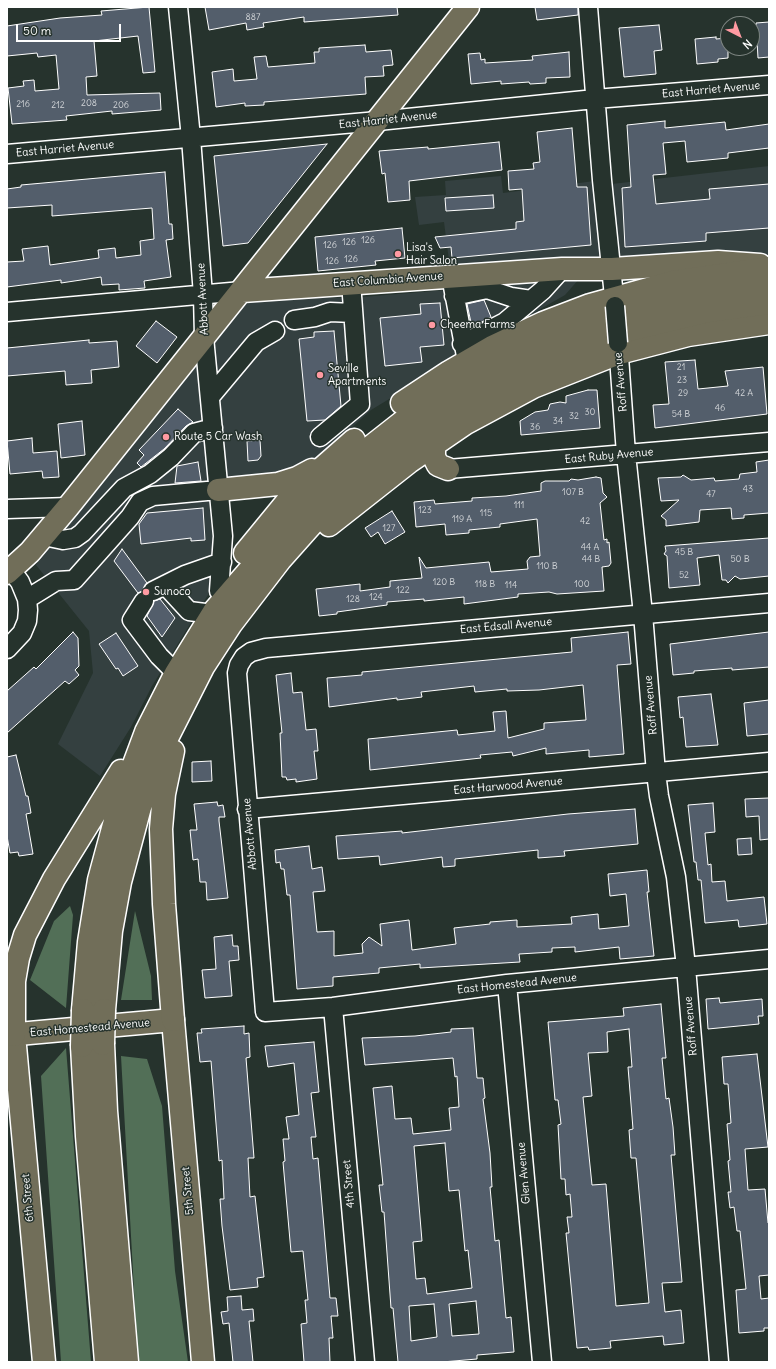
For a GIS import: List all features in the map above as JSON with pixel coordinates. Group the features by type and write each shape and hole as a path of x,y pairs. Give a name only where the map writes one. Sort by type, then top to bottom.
{"main road":[{"path":"9,571 44,536 68,507 468,7"},
{"name":"East Columbia Avenue","path":"242,291 351,282 452,286 562,269 612,269 718,262 769,267"},
{"path":"106,1362 87,1136 93,1045 93,1010 89,942 99,880 121,799 146,732 176,673 255,540 283,506 308,480 338,453 465,353 543,323 678,281 769,267"},
{"path":"216,605 330,480 397,425 452,389 532,348 616,315 688,297 769,286"},
{"path":"93,1010 126,856 149,783 183,705 216,646 261,583 308,528 359,478 408,439 477,394 540,363 610,335 683,316 769,303"},
{"path":"261,583 342,513 437,441 488,410 533,387 618,348 688,335 769,323"},
{"path":"437,441 434,449 434,457 438,465 448,469"},
{"path":"218,490 267,486 288,482 306,474 338,453"},
{"name":"5th Street","path":"183,705 165,788 161,829 165,917 173,1020 203,1362"},
{"name":"6th Street","path":"44,1362 10,1035 15,970 21,946 30,923 54,879 146,732"},
{"name":"East Homestead Avenue","path":"10,1035 173,1020"},
{"path":"93,1045 106,1111 127,1362"}],"street":[{"name":"Abbott Avenue","path":"178,7 191,138 203,295 204,337 223,536 222,562 216,605"},
{"name":"Roff Avenue","path":"588,7 595,99 612,269 626,454 643,614 656,773 659,796 676,877 686,967 719,1362"},
{"name":"East Harriet Avenue","path":"7,154 378,121 595,99 769,85"},
{"path":"531,300 511,297 487,289 452,286 465,353 544,290 562,269"},
{"path":"320,437 360,404 351,282"},
{"path":"324,284 330,312"},
{"name":"East Columbia Avenue","path":"7,312 242,291"},
{"path":"294,320 315,318 330,312 353,313"},
{"path":"210,397 256,342 275,330"},
{"path":"44,536 62,540 75,538 82,533 124,488 150,474 171,457 194,433 213,428"},
{"name":"East Ruby Avenue","path":"448,469 769,442"},
{"path":"27,599 56,581 74,580 130,517 140,502 153,496 218,490"},
{"path":"7,509 68,507"},
{"path":"176,673 159,656 132,620 154,592 185,575 222,562"},
{"path":"7,649 22,633 27,621 27,599 20,582 9,571"},
{"path":"154,592 189,611 216,605"},
{"name":"East Edsall Avenue","path":"244,657 251,652 266,648 769,603"},
{"name":"Abbott Avenue","path":"244,657 239,665 237,673 265,1012"},
{"name":"East Harwood Avenue","path":"248,808 769,762"},
{"name":"East Homestead Avenue","path":"265,1012 333,1007 507,984 769,959"},
{"name":"Glen Avenue","path":"507,984 542,1362"},
{"name":"4th Street","path":"333,1007 365,1362"}],"shaded area":[{"path":"769,166 769,265 451,276 444,222 419,225 415,197 446,195 445,181 501,176 503,193 602,180 603,185"},
{"path":"579,279 565,295 493,336 371,410 305,470 207,481 213,543 213,577 211,590 152,686 131,727 100,776 58,744 93,673 89,631 36,565 251,295 328,298 362,297"}],"green space":[{"path":"70,906 73,915 66,1008 30,980 54,921"},
{"path":"135,911 151,976 152,1000 121,1000"},
{"path":"66,1048 91,1362 61,1362 41,1076"},
{"path":"121,1056 147,1059 162,1106 175,1271 188,1362 138,1362"}],"building":[{"path":"149,7 155,72 143,73 138,36 94,41 97,76 86,77 87,95 160,93 161,110 112,114 112,111 66,116 67,120 12,124 8,88 24,86 23,81 34,80 35,91 59,89 56,55 38,57 37,53 7,56 7,26 60,18 102,15 101,11"},
{"path":"205,7 397,7 398,15 304,22 304,17 263,23 264,27 247,30 246,23 209,30"},
{"path":"535,7 578,7 578,15 537,20"},
{"path":"769,22 769,57 758,58 758,56 760,56 760,23"},
{"path":"659,25 662,50 654,51 656,74 624,77 619,28"},
{"path":"716,37 716,39 720,39 720,56 728,56 728,58 718,59 718,62 697,64 695,39"},
{"path":"365,45 366,52 391,50 393,65 383,66 384,76 365,77 366,94 264,102 264,105 245,106 245,103 216,107 212,72 233,69 234,81 257,79 254,57 266,56 268,67 315,63 314,52 319,52 319,48"},
{"path":"569,52 570,77 546,78 546,83 530,84 529,82 501,84 501,81 471,84 468,54 480,53 481,60 485,59 485,63 533,60 532,56"},
{"path":"665,121 665,128 725,122 726,130 769,124 769,148 728,153 728,158 687,162 685,141 663,143 666,174 653,175 656,204 710,199 709,189 769,184 769,228 706,233 706,241 625,247 622,188 631,187 627,125"},
{"path":"572,128 577,187 587,187 591,245 452,258 451,247 440,248 435,237 516,229 516,222 524,221 522,189 509,190 508,171 534,169 533,163 540,162 537,132"},
{"path":"499,142 502,170 409,181 410,200 388,202 385,173 382,174 379,151 428,147 428,149"},
{"path":"327,144 248,243 223,246 214,156"},
{"path":"165,172 169,224 172,224 173,239 166,240 171,277 144,281 145,288 119,290 119,284 102,285 101,277 61,283 61,280 7,287 7,262 24,261 22,249 48,246 50,265 99,258 98,250 115,248 116,258 141,255 140,241 154,239 152,208 52,216 52,205 7,208 7,189 21,187 21,185"},
{"path":"493,195 494,208 446,211 445,198"},
{"path":"402,228 405,258 375,261 376,265 318,271 315,237"},
{"path":"484,300 491,317 472,327 467,304"},
{"path":"440,303 444,345 420,347 422,362 385,366 380,318 421,314 420,304"},
{"path":"156,321 177,337 157,363 136,346"},
{"name":"Seville Apartments","path":"334,331 341,406 325,420 307,421 299,339 314,337 314,332"},
{"path":"89,340 89,343 117,341 119,367 91,370 92,383 66,385 65,371 7,376 7,348"},
{"path":"695,360 698,389 728,386 725,371 763,367 767,414 655,428 653,405 669,404 665,362"},
{"path":"588,390 597,390 600,428 521,435 520,421 535,412 548,410 550,404 560,402 566,403 566,396"},
{"name":"Route 5 Car Wash","path":"178,409 193,422 186,426 164,449 141,467 137,463 144,455 139,450"},
{"path":"82,421 85,455 61,458 58,424"},
{"path":"32,438 33,453 57,451 59,477 43,478 42,471 10,474 7,441"},
{"path":"260,440 261,456 258,460 248,461 247,441"},
{"path":"769,460 769,513 744,515 744,518 732,519 731,508 700,510 699,522 666,526 666,520 661,516 679,500 661,501 658,478 681,477 683,475 691,480 714,478 715,481 739,479 740,474 757,472 756,462"},
{"path":"198,462 201,481 175,483 177,466"},
{"path":"596,477 601,478 603,493 607,497 600,503 604,540 607,539 607,543 609,542 611,563 609,566 602,567 604,591 557,594 549,592 518,594 518,597 464,604 464,597 424,601 424,599 387,602 387,605 319,616 316,589 360,584 360,591 390,587 390,581 422,578 419,557 426,568 489,562 491,572 528,569 527,561 530,557 540,556 537,519 500,524 500,527 469,530 469,533 446,535 445,524 416,527 414,502 434,500 435,504 472,501 472,498 506,496 541,491 541,483 545,481 569,481 571,479 578,480"},
{"path":"203,508 205,540 191,541 191,538 141,544 139,524 147,513"},
{"path":"392,511 405,532 385,544 378,532 371,537 365,528"},
{"path":"769,538 769,576 740,579 735,576 728,583 726,580 722,580 719,555 697,558 700,585 669,588 667,556 664,554 666,551 665,546"},
{"path":"122,549 147,583 143,591 138,593 114,561"},
{"path":"160,599 175,618 162,637 147,616 154,601"},
{"path":"73,632 78,638 79,666 75,670 79,675 69,684 65,681 7,733 7,691 34,667 36,669"},
{"path":"628,632 631,664 617,665 624,754 589,757 589,750 546,754 546,748 513,756 512,752 480,755 481,758 370,770 368,739 457,730 458,735 495,731 493,712 506,711 508,738 544,729 544,723 586,720 583,685 539,690 507,691 507,689 475,692 474,686 421,692 422,697 397,700 397,698 329,707 327,678 362,675 362,672 572,652 571,638"},
{"path":"769,632 769,667 694,671 694,673 673,675 670,644"},
{"path":"116,633 138,666 123,676 118,668 116,669 99,644"},
{"path":"291,673 293,693 302,692 306,730 316,729 318,751 314,751 317,779 296,782 296,779 287,780 286,777 282,777 280,733 282,733 276,675"},
{"path":"711,694 718,745 686,747 683,717 680,718 678,697"},
{"path":"769,700 769,734 747,736 744,703"},
{"path":"16,755 26,796 28,796 31,813 26,814 33,854 19,856 18,852 10,853 7,836 7,757"},
{"path":"211,761 212,781 192,782 192,762"},
{"path":"769,798 769,839 760,840 759,816 746,817 745,799"},
{"path":"217,802 218,806 223,805 225,817 219,817 219,821 228,898 207,900 206,882 200,882 198,859 193,860 190,830 197,830 194,804"},
{"path":"713,803 715,832 705,833 708,865 711,864 712,882 725,881 727,901 764,897 767,924 739,927 738,920 705,923 701,880 698,880 696,862 694,862 688,805"},
{"path":"635,809 638,844 564,851 565,856 538,858 538,850 455,859 455,866 443,867 442,857 380,865 379,856 338,859 336,836 402,831 402,833 568,814"},
{"path":"751,838 752,854 738,855 737,839"},
{"path":"309,846 312,869 322,867 325,891 313,892 317,932 334,931 334,956 363,953 362,944 369,937 382,946 380,924 409,920 412,950 456,944 454,928 490,924 490,922 517,920 517,927 572,924 571,917 598,914 599,929 629,926 626,894 610,896 608,874 647,870 649,892 647,892 654,956 620,959 619,947 575,952 575,947 552,948 552,952 519,954 520,962 420,968 420,964 379,968 379,973 333,977 333,986 297,989 290,895 287,895 284,869 281,869 280,862 276,863 275,850"},
{"path":"232,935 233,946 238,946 239,960 229,961 232,996 205,998 202,970 216,969 214,937"},
{"path":"719,998 720,1003 762,999 763,1016 758,1016 759,1024 708,1029 706,999"},
{"path":"661,1004 666,1058 662,1058 666,1099 669,1098 673,1127 675,1155 671,1155 682,1282 662,1283 665,1312 681,1310 684,1343 664,1345 663,1336 610,1341 611,1348 589,1350 588,1347 577,1348 566,1233 569,1233 567,1217 572,1217 570,1194 566,1195 565,1179 561,1179 558,1125 561,1124 558,1100 555,1100 548,1022 624,1016 623,1008","holes":["629,1029 632,1067 628,1067 633,1129 629,1130 631,1158 636,1158 649,1303 616,1306 606,1184 592,1185 583,1097 592,1096 588,1053 608,1052 607,1032"]},
{"path":"244,1026 244,1034 249,1033 250,1057 246,1058 254,1158 248,1158 250,1197 255,1196 264,1277 257,1278 258,1287 230,1290 220,1199 224,1199 222,1160 219,1161 211,1061 200,1062 197,1033 202,1033 201,1029"},
{"path":"473,1028 477,1078 483,1078 485,1098 483,1099 490,1153 492,1187 490,1187 495,1241 499,1240 506,1318 511,1317 514,1352 477,1355 477,1359 442,1362 398,1362 393,1308 391,1308 384,1212 382,1212 379,1185 383,1185 373,1088 392,1086 395,1119 411,1118 413,1134 451,1130 449,1108 459,1107 457,1076 455,1077 453,1058 365,1065 362,1038 415,1036 451,1032 451,1029","holes":["445,1143 449,1191 459,1190 465,1251 468,1250 472,1288 427,1294 425,1278 416,1279 413,1242 422,1241 414,1146","476,1301 479,1334 452,1336 449,1304","434,1304 437,1337 411,1341 409,1306"]},
{"path":"314,1042 319,1092 311,1093 316,1137 311,1137 313,1159 318,1158 330,1298 336,1298 338,1316 331,1316 333,1338 329,1338 330,1362 304,1362 301,1324 307,1323 305,1300 308,1300 303,1251 291,1252 283,1162 285,1161 283,1139 289,1139 286,1117 299,1115 294,1063 268,1067 265,1046"},
{"path":"757,1054 768,1147 745,1149 748,1190 765,1189 769,1223 769,1275 759,1276 761,1299 769,1298 769,1328 764,1328 764,1331 739,1333 736,1290 746,1289 740,1231 737,1231 734,1207 730,1208 728,1192 731,1192 727,1124 731,1123 728,1084 724,1084 722,1057"},
{"path":"241,1296 242,1310 253,1309 254,1321 249,1321 253,1362 233,1362 229,1323 223,1324 221,1312 228,1311 227,1297"}],"place":[{"name":"Lisa's Hair Salon","path":"398,254"},
{"name":"Cheema Farms","path":"432,325"},
{"name":"Seville Apartments","path":"320,375"},
{"name":"Route 5 Car Wash","path":"166,437"},
{"name":"Sunoco","path":"146,592"}]}
